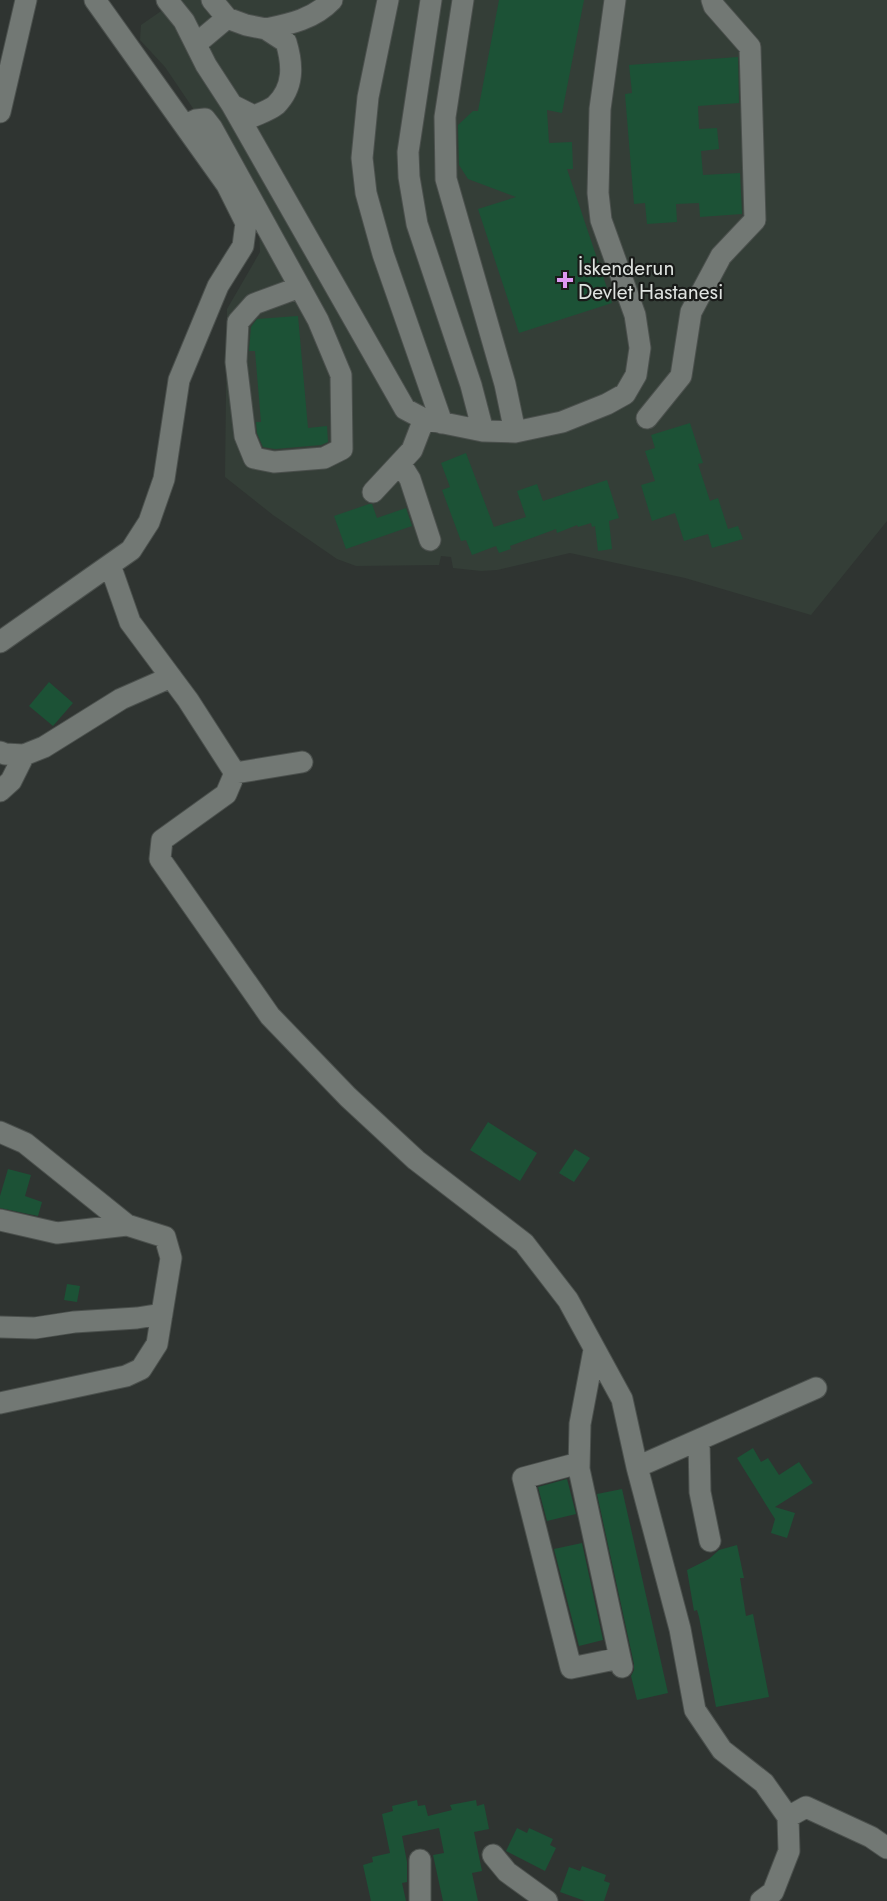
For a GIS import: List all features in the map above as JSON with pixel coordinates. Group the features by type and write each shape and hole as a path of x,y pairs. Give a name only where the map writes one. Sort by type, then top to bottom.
{"street":[{"path":"0,112 26,0"},
{"path":"0,642 131,550 148,522 164,479 179,380 218,286 243,246 246,223 227,185 95,0"},
{"path":"167,0 184,21 206,65 232,105 405,409 433,421 483,431 515,432 562,422 607,404 625,394 636,375 640,348 635,315 601,220 598,194 600,109 615,0"},
{"path":"212,0 227,18 266,29 286,42 290,53 292,73 289,87 275,106 254,116 232,105"},
{"path":"266,29 299,22 332,0"},
{"path":"388,0 368,97 362,158 366,194 433,421"},
{"path":"431,0 408,152 409,177 417,224 471,385 483,431"},
{"path":"463,0 445,117 446,179 505,384 515,432"},
{"path":"647,418 681,376 691,312 721,256 755,220 750,47 714,6 712,0"},
{"path":"196,44 227,18"},
{"path":"185,125 195,120 205,119 212,128 300,287 318,320 341,375 342,449 324,458 274,462 254,458 245,436 236,362 238,322 254,304 300,287"},
{"path":"373,492 412,450 433,421"},
{"path":"400,463 410,480 430,540"},
{"path":"110,565 130,621 236,772"},
{"path":"0,654 18,630"},
{"path":"0,752 24,755 44,747 121,699 171,677"},
{"path":"0,791 11,782 24,755"},
{"path":"236,772 302,762"},
{"path":"236,772 226,794 162,840 160,859 270,1016 348,1097 416,1160 524,1243 568,1300 622,1399 637,1467 680,1629 695,1710 722,1750 764,1783 788,1817 789,1851 773,1892 761,1901"},
{"path":"0,1132 25,1143 128,1225 165,1237 171,1258 157,1344 141,1369 126,1376 0,1403"},
{"path":"0,1220 57,1233 128,1225"},
{"path":"0,1327 35,1328 162,1314"},
{"path":"579,1463 523,1478 570,1668 621,1663 579,1463 580,1424 594,1350"},
{"path":"637,1467 816,1388"},
{"path":"699,1440 700,1492 710,1541"},
{"path":"788,1817 806,1807 872,1837 887,1848"},
{"path":"493,1855 507,1872 547,1901"},
{"path":"420,1860 420,1901"}],"shaded area":[{"name":"İskenderun Devlet Hastanesi","path":"177,0 887,0 887,521 811,615 685,578 570,553 497,570 481,571 453,568 451,557 441,556 439,565 356,566 337,559 273,515 225,477 227,309 260,252 259,230 251,194 165,67 140,40 141,25"}],"building":[{"path":"499,0 584,0 562,113 547,110 549,143 572,142 573,169 567,169 612,303 519,333 478,209 516,197 468,179 459,165 458,125 473,111 478,111"},
{"path":"738,57 739,103 698,106 699,129 717,128 719,149 701,151 703,175 740,173 742,214 700,217 699,203 676,204 677,222 647,224 645,203 634,204 625,94 632,93 629,65"},
{"path":"298,316 308,428 327,426 328,442 321,445 275,449 263,447 257,433 256,422 261,422 255,351 249,351 251,327 257,319"},
{"path":"690,423 703,463 698,464 710,501 718,498 728,529 738,526 743,539 712,548 708,534 684,541 675,513 652,521 641,485 655,481 645,451 655,448 651,435"},
{"path":"466,453 494,527 526,517 517,491 537,484 543,501 607,480 619,518 609,521 612,549 598,551 595,526 592,527 591,523 578,527 577,525 557,533 556,529 510,546 511,549 499,553 496,546 472,555 466,540 461,541 442,490 450,487 441,463"},
{"path":"372,504 377,518 406,508 412,526 346,549 334,516"},
{"path":"49,682 73,703 53,726 29,706"},
{"path":"488,1122 537,1153 520,1181 470,1150"},
{"path":"575,1149 590,1158 574,1182 559,1173"},
{"path":"8,1169 31,1175 25,1196 42,1202 38,1216 0,1208 0,1196"},
{"path":"67,1284 80,1286 77,1302 64,1300"},
{"path":"753,1448 761,1462 768,1458 779,1475 799,1462 813,1483 775,1507 795,1513 787,1538 771,1533 775,1519 737,1458"},
{"path":"567,1479 576,1514 547,1521 538,1487"},
{"path":"622,1489 668,1693 637,1700 631,1676 634,1664 597,1494"},
{"path":"582,1543 603,1640 579,1646 554,1549"},
{"path":"737,1545 744,1578 740,1578 746,1616 753,1614 769,1697 716,1707 699,1617 697,1610 694,1611 687,1570 709,1559 719,1550"},
{"path":"417,1800 418,1806 425,1805 428,1816 452,1810 450,1805 476,1800 477,1806 484,1804 489,1829 474,1832 482,1871 472,1873 478,1901 443,1901 433,1855 444,1853 439,1828 402,1836 407,1862 407,1882 402,1883 406,1901 371,1901 363,1865 373,1862 372,1857 390,1853 382,1814 393,1811 392,1806"},
{"path":"517,1828 527,1833 529,1828 553,1839 550,1845 556,1848 545,1871 506,1851"},
{"path":"582,1866 606,1875 604,1881 610,1883 604,1901 585,1901 560,1892 569,1867 580,1871"}],"place":[{"name":"İskenderun Devlet Hastanesi","path":"565,280"}]}
